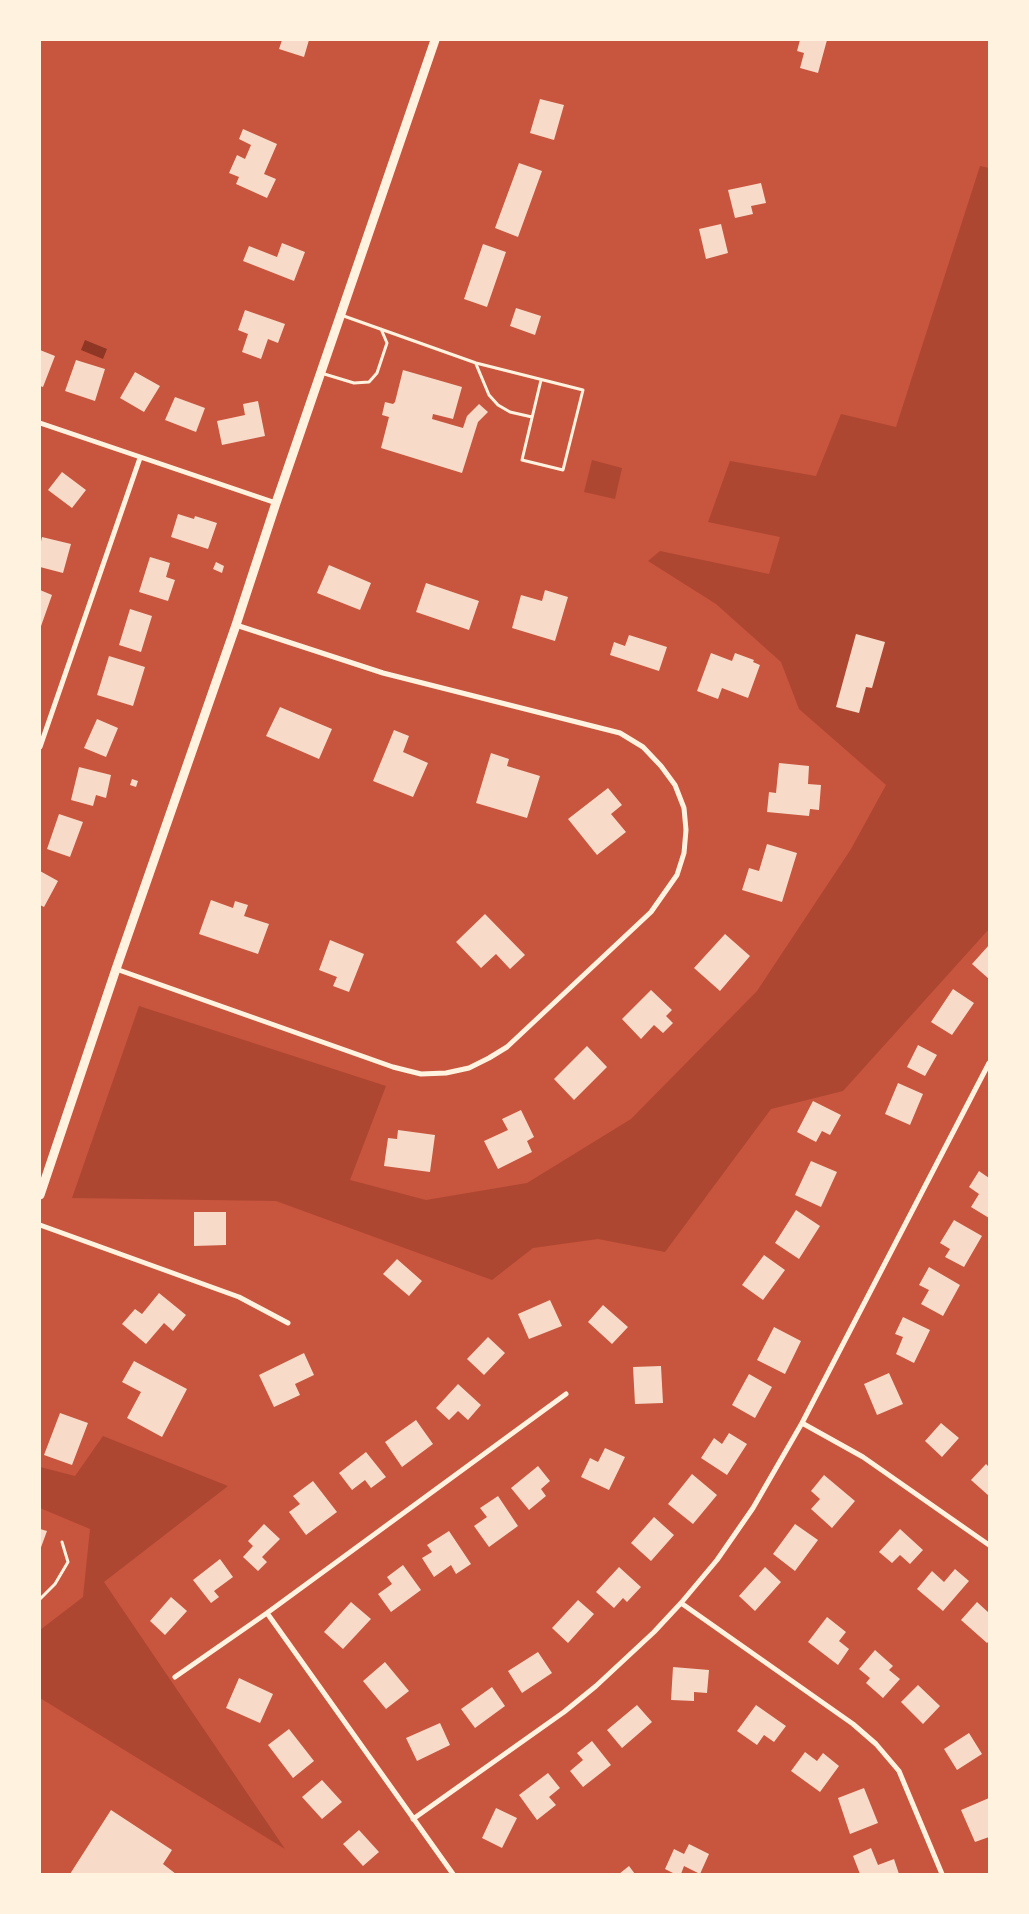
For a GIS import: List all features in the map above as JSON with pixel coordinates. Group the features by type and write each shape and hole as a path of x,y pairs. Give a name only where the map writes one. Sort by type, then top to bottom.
{"street":[{"path":"40,1195 435,40"},
{"path":"40,423 276,503"},
{"path":"40,745 140,458"},
{"path":"116,969 393,1067 421,1074 446,1073 469,1068 507,1046 651,912 677,875 684,853 686,830 684,808 675,786 661,766 643,747 620,733 383,673 236,625"},
{"path":"413,1819 564,1712 624,1662 681,1603 717,1560 753,1508 802,1423 989,1063"},
{"path":"40,1225 239,1297 288,1323"},
{"path":"175,1677 267,1613 566,1394"},
{"path":"802,1423 878,1467 989,1545"},
{"path":"681,1603 853,1724 876,1744 899,1771 942,1874"},
{"path":"267,1613 453,1874"}],"lane":[{"path":"340,315 476,363 583,390 563,470 522,460 541,380"},
{"path":"320,373 354,383 369,382 377,373 387,343 381,329"},
{"path":"476,363 489,394 498,405 510,412 532,417"},
{"path":"40,1599 56,1584 68,1562 62,1542"}],"shaded area":[{"path":"980,166 989,168 989,929 843,1091 771,1109 665,1252 598,1239 533,1248 492,1280 276,1201 72,1198 139,1006 386,1086 350,1180 426,1200 527,1183 631,1119 757,991 851,849 886,785 799,709 781,662 716,604 648,561 660,551 769,574 780,537 708,522 730,461 816,476 841,414 896,427"},
{"path":"85,340 107,349 103,359 81,350"},
{"path":"592,460 622,468 615,499 584,492"},
{"path":"103,1436 228,1486 104,1582 285,1849 40,1698 40,1630 83,1597 90,1529 40,1508 40,1467 75,1476"}],"building":[{"path":"282,40 309,40 304,57 279,49"},
{"path":"800,40 827,40 818,73 800,68 804,53 797,51"},
{"path":"540,99 564,105 554,140 530,133"},
{"path":"243,129 277,144 264,174 276,179 267,198 236,184 239,177 229,173 237,155 245,159 251,145 239,139"},
{"path":"519,163 542,171 518,237 495,228"},
{"path":"761,183 766,203 751,206 753,214 735,218 728,190"},
{"path":"721,224 728,253 706,259 699,229"},
{"path":"282,243 305,252 294,281 243,261 249,246 277,257"},
{"path":"483,244 506,252 487,307 464,299"},
{"path":"516,308 541,316 535,335 510,326"},
{"path":"245,310 285,324 278,343 268,339 261,359 242,352 248,334 238,330"},
{"path":"40,350 55,356 43,387 40,386"},
{"path":"76,360 105,369 95,401 65,391"},
{"path":"403,370 462,387 453,419 433,414 432,419 463,428 467,416 479,404 488,412 478,422 462,473 381,448 389,417 382,415 385,402 393,404 395,402"},
{"path":"135,372 160,386 144,412 120,398"},
{"path":"175,397 205,408 196,432 165,420"},
{"path":"258,401 265,436 222,445 217,421 245,415 243,404"},
{"path":"62,472 86,490 72,508 48,490"},
{"path":"178,514 194,519 195,516 217,523 208,549 171,537"},
{"path":"42,537 71,544 63,573 40,567"},
{"path":"150,557 170,563 166,577 175,580 168,601 139,592"},
{"path":"216,562 224,566 222,573 213,569"},
{"path":"329,565 371,583 360,610 317,593"},
{"path":"426,583 479,601 469,630 416,612"},
{"path":"40,590 52,595 40,629"},
{"path":"545,590 568,597 555,641 512,628 521,595 542,601"},
{"path":"130,609 152,616 141,652 119,645"},
{"path":"856,634 885,642 872,688 866,687 859,713 836,707"},
{"path":"629,635 667,647 659,671 610,655 614,642 625,646"},
{"path":"711,653 732,661 735,653 754,660 753,662 760,665 748,698 722,688 718,699 697,691"},
{"path":"109,656 145,667 133,706 97,695"},
{"path":"280,707 332,729 319,759 266,736"},
{"path":"97,719 118,728 106,757 84,748"},
{"path":"394,730 409,736 403,752 428,763 413,797 373,781"},
{"path":"491,753 509,759 507,766 540,776 527,818 476,803"},
{"path":"779,763 809,766 808,784 821,785 819,810 810,809 809,816 767,812 769,792 776,793"},
{"path":"79,767 111,775 106,798 96,795 93,806 71,800"},
{"path":"132,779 138,781 136,787 130,785"},
{"path":"608,788 622,805 611,814 626,832 597,855 568,819"},
{"path":"59,814 83,822 70,857 47,849"},
{"path":"767,844 797,853 782,902 742,890 749,868 759,871"},
{"path":"40,871 58,881 44,907 40,905"},
{"path":"211,900 233,908 235,901 248,905 244,916 269,924 258,954 199,934"},
{"path":"485,914 525,955 510,969 496,954 481,968 456,942"},
{"path":"725,934 750,956 720,991 694,968"},
{"path":"330,940 364,954 349,992 333,986 337,977 319,970"},
{"path":"989,945 989,979 972,964"},
{"path":"953,989 974,1003 952,1035 931,1022"},
{"path":"651,990 672,1010 666,1016 673,1023 663,1033 654,1025 641,1039 622,1019"},
{"path":"918,1045 937,1055 925,1076 907,1067"},
{"path":"587,1046 607,1067 574,1100 554,1079"},
{"path":"898,1083 923,1094 910,1125 885,1114"},
{"path":"813,1101 841,1115 830,1135 822,1131 816,1142 797,1132"},
{"path":"521,1110 534,1137 527,1141 532,1152 498,1169 484,1141 508,1130 502,1119"},
{"path":"398,1130 435,1135 430,1172 384,1166 388,1138 397,1139"},
{"path":"811,1161 837,1172 821,1207 795,1195"},
{"path":"979,1171 989,1178 989,1218 971,1207 979,1194 969,1187"},
{"path":"796,1210 820,1226 799,1259 775,1243"},
{"path":"194,1212 226,1212 226,1245 194,1246"},
{"path":"954,1220 982,1236 964,1267 945,1257 950,1249 940,1243"},
{"path":"764,1255 785,1270 763,1300 742,1285"},
{"path":"397,1259 422,1281 409,1296 383,1274"},
{"path":"929,1267 960,1285 943,1316 921,1304 929,1290 919,1285"},
{"path":"159,1293 186,1315 173,1331 164,1323 146,1344 122,1324 135,1309 142,1314"},
{"path":"550,1300 562,1326 529,1339 518,1314"},
{"path":"603,1305 628,1327 612,1344 588,1322"},
{"path":"903,1317 930,1330 914,1363 896,1354 903,1337 895,1334"},
{"path":"774,1327 801,1341 785,1374 757,1360"},
{"path":"488,1337 505,1353 484,1375 467,1359"},
{"path":"304,1353 314,1375 295,1384 300,1395 274,1407 259,1375"},
{"path":"134,1361 187,1389 162,1437 127,1418 141,1392 122,1382"},
{"path":"661,1366 663,1403 635,1404 633,1367"},
{"path":"889,1373 903,1404 877,1415 864,1384"},
{"path":"749,1374 772,1387 755,1418 732,1405"},
{"path":"458,1384 481,1405 468,1420 458,1411 449,1420 436,1408"},
{"path":"60,1413 88,1423 72,1465 44,1455"},
{"path":"416,1420 433,1444 402,1467 385,1442"},
{"path":"941,1423 959,1438 942,1457 925,1441"},
{"path":"729,1433 747,1444 727,1475 701,1458 714,1438 722,1444"},
{"path":"605,1448 625,1457 609,1490 581,1477 590,1458 598,1462"},
{"path":"366,1452 386,1477 371,1488 365,1480 352,1490 339,1473"},
{"path":"986,1464 989,1467 989,1496 971,1480"},
{"path":"538,1466 550,1481 541,1489 546,1496 529,1510 511,1488"},
{"path":"692,1474 717,1495 693,1524 668,1504"},
{"path":"824,1475 855,1501 832,1528 811,1509 820,1499 811,1491"},
{"path":"313,1481 337,1512 306,1535 289,1512 300,1504 293,1496"},
{"path":"498,1496 518,1526 489,1547 474,1526 487,1517 480,1508"},
{"path":"654,1517 674,1535 651,1561 631,1543"},
{"path":"264,1524 280,1539 262,1557 267,1562 258,1571 243,1557 253,1546 248,1541"},
{"path":"795,1524 818,1540 795,1571 773,1554"},
{"path":"40,1529 47,1531 40,1550"},
{"path":"900,1529 923,1550 910,1564 900,1555 892,1563 879,1552"},
{"path":"449,1531 471,1564 456,1574 451,1565 434,1577 422,1558 432,1552 427,1545"},
{"path":"220,1559 233,1577 214,1591 219,1597 211,1603 193,1580"},
{"path":"403,1565 421,1590 391,1612 378,1594 392,1584 387,1577"},
{"path":"619,1567 641,1587 627,1602 623,1598 614,1608 596,1592"},
{"path":"765,1567 781,1582 755,1611 739,1596"},
{"path":"955,1569 969,1581 943,1611 917,1589 932,1571 944,1582"},
{"path":"171,1597 187,1611 165,1635 150,1621"},
{"path":"578,1600 594,1614 568,1643 552,1628"},
{"path":"351,1602 371,1619 343,1649 324,1632"},
{"path":"977,1602 989,1613 989,1641 987,1643 961,1620"},
{"path":"827,1617 846,1632 839,1641 849,1649 838,1665 808,1642"},
{"path":"875,1650 893,1666 889,1670 900,1679 883,1698 866,1683 870,1678 859,1669"},
{"path":"538,1652 552,1673 522,1693 508,1671"},
{"path":"385,1662 409,1691 386,1709 363,1681"},
{"path":"673,1667 709,1670 707,1693 694,1692 694,1701 671,1700"},
{"path":"239,1678 273,1694 260,1723 226,1708"},
{"path":"918,1685 940,1706 923,1724 901,1702"},
{"path":"492,1687 505,1706 475,1728 461,1709"},
{"path":"637,1705 652,1722 622,1748 607,1730"},
{"path":"756,1705 786,1726 774,1742 764,1735 757,1745 737,1731"},
{"path":"440,1723 450,1745 417,1761 406,1738"},
{"path":"289,1729 314,1761 293,1778 268,1745"},
{"path":"969,1733 982,1754 957,1770 944,1749"},
{"path":"592,1741 611,1765 583,1787 570,1771 583,1760 577,1753"},
{"path":"805,1752 817,1761 823,1753 839,1766 820,1792 791,1771"},
{"path":"548,1773 560,1788 549,1797 556,1805 537,1820 519,1795"},
{"path":"322,1780 342,1802 322,1819 302,1797"},
{"path":"864,1788 878,1823 850,1834 838,1798"},
{"path":"989,1798 989,1837 975,1842 961,1810"},
{"path":"496,1808 517,1818 502,1848 482,1838"},
{"path":"111,1810 172,1850 163,1864 176,1874 70,1874"},
{"path":"359,1830 379,1852 363,1866 343,1844"},
{"path":"689,1844 709,1854 700,1874 684,1866 681,1874 675,1874 665,1869 674,1849 684,1854"},
{"path":"871,1848 878,1865 894,1859 899,1874 860,1874 853,1856"},
{"path":"629,1866 635,1874 619,1874"}]}
